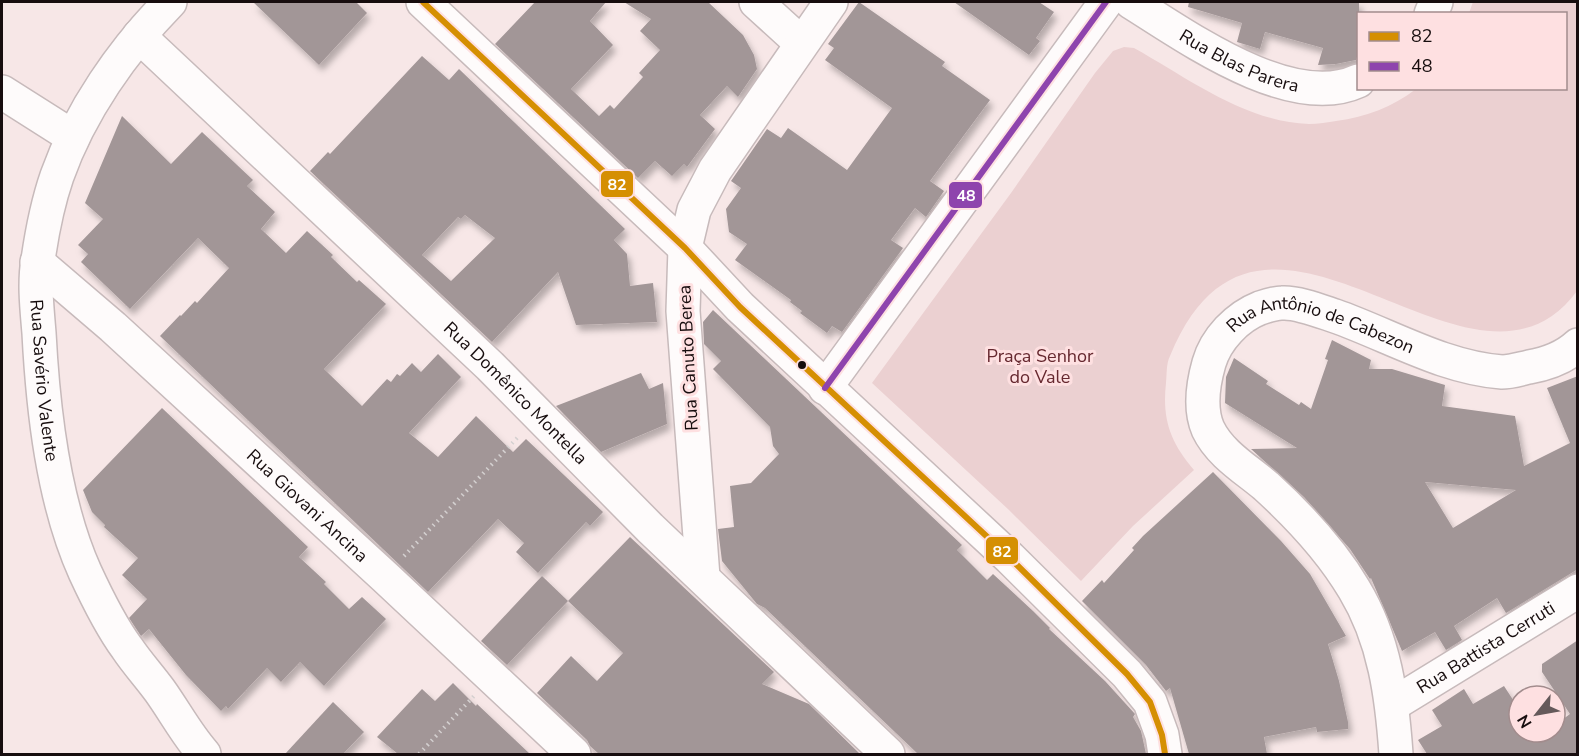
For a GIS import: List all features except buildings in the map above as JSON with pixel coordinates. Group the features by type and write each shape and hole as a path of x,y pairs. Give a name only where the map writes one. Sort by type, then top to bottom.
{"street":[{"name":"Rua Savério Valente","path":"170,2 113,70 73,137 57,176 37,262 40,350 50,444 70,531 84,571 104,612 126,647 204,754"},
{"path":"423,2 685,248 740,307 961,512 1127,674 1150,702 1162,735 1165,754"},
{"path":"756,2 801,43"},
{"name":"Rua Canuto Berea","path":"703,577 683,311 685,248 694,210 715,170 831,2"},
{"path":"825,388 1106,2"},
{"name":"Rua Blas Parera","path":"1131,2 1262,77 1302,86 1344,87 1357,82"},
{"name":"Rua Domênico Montella","path":"140,36 382,262 539,413 650,528 888,754"},
{"path":"2,92 73,137"},
{"name":"Rua Giovani Ancina","path":"37,262 113,327 386,577 574,754"},
{"name":"Rua Antônio de Cabezon","path":"1396,754 1392,705 1385,665 1372,624 1355,591 1331,554 1298,516 1231,458 1209,431 1204,417 1202,397 1212,354 1222,336 1240,320 1259,308 1282,303 1314,309 1462,365 1504,372 1543,364 1578,345"},
{"name":"Rua Battista Cerruti","path":"1392,705 1578,591"}],"path":[{"path":"386,577 539,413"},
{"path":"419,754 492,678"}],"green space":[{"name":"Praça Senhor do Vale","path":"1473,2 1577,2 1577,291 1533,326 1482,330 1426,315 1312,274 1258,271 1210,294 1170,356 1167,369 1165,408 1167,419 1179,450 1194,470 1133,526 1081,581 1009,510 872,383 1113,51 1124,47 1134,48 1196,85 1240,107 1262,116 1309,124 1369,114 1398,101 1414,90 1567,90 1567,12 1469,12"}],"transit line":[{"name":"82","path":"423,2 685,248 740,307 1010,558 1127,674 1150,702 1162,735 1165,754"},
{"name":"48","path":"825,388 1106,2"}]}
